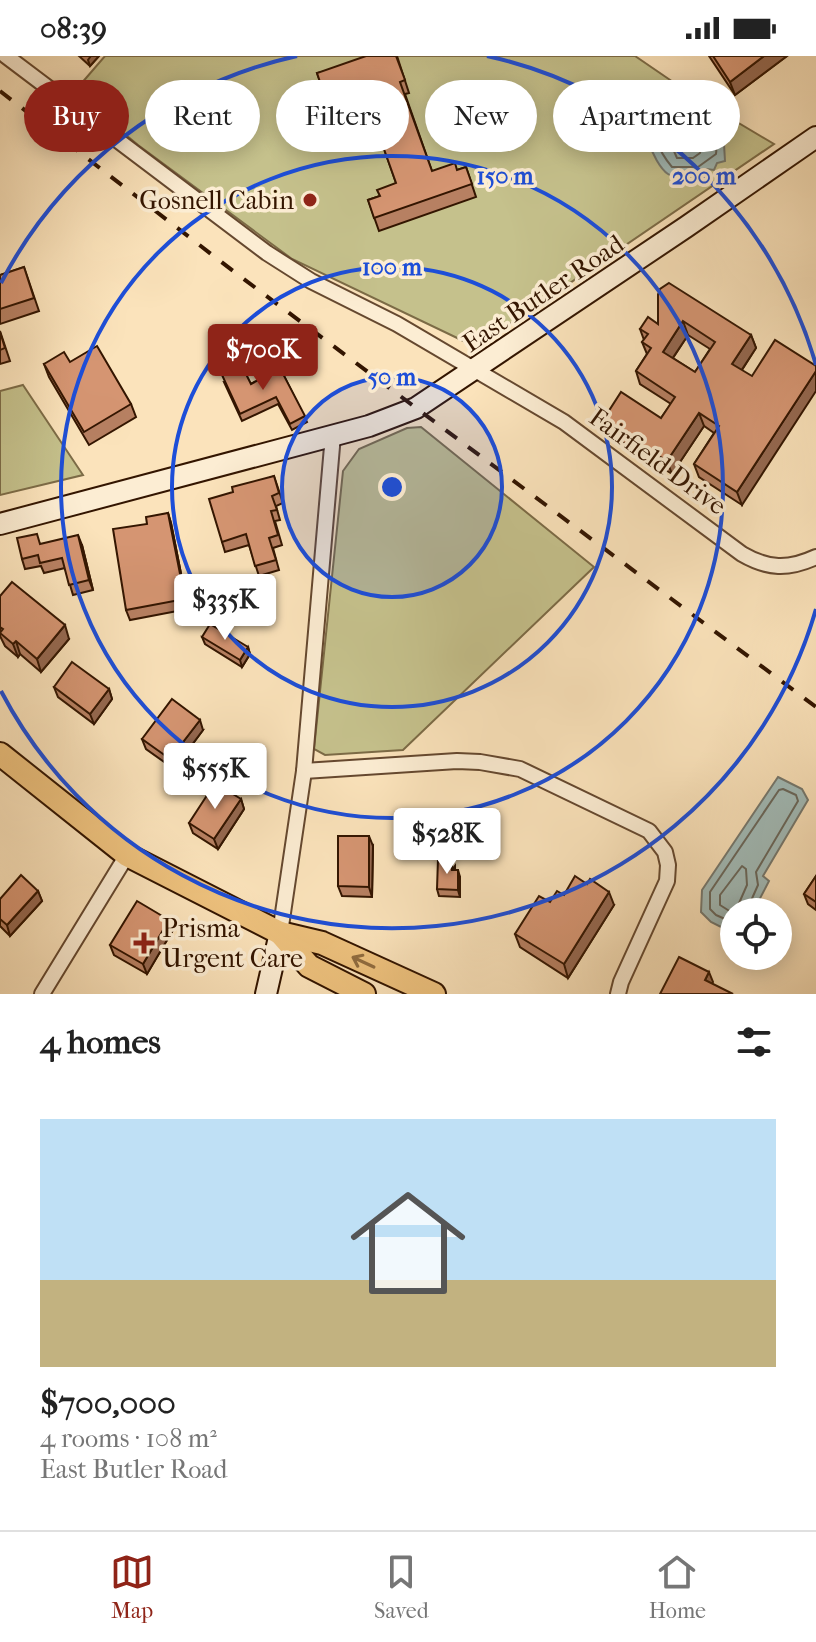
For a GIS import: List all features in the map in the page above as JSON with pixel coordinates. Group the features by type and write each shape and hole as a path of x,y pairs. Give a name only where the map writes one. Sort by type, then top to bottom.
{"main road":[{"name":"East Butler Road","path":"0,524 369,426 416,408 816,137"},
{"path":"0,754 127,855 280,933 322,943 434,994"},
{"path":"266,994 280,933"},
{"path":"280,933 309,966 364,994"}],"street":[{"name":"Fairfield Drive","path":"6,56 267,253 311,281 397,324 564,422 742,554 759,563 784,567 816,557"},
{"path":"280,933 304,771 333,435"},
{"path":"304,771 457,761 501,764 535,775 649,831 665,852 667,881 618,994"},
{"path":"42,994 127,855"}],"shaded area":[{"path":"105,56 635,56 670,80 553,80 553,152 740,152 740,124 774,144 476,347 292,259 147,152 260,152 260,80 145,80 145,150 129,138 129,80 84,80"},
{"path":"23,385 83,475 0,495 0,391"},
{"path":"421,427 594,567 403,750 325,755 314,749 343,471 359,449 407,428"}],"water":[{"path":"652,152 724,152 725,161 717,163 714,170 707,169 705,173 676,177 662,169"},
{"path":"778,777 802,789 808,800 763,876 769,881 760,898 720,898 720,926 701,912 702,890"}],"building":[{"path":"366,56 396,56 405,80 319,80 317,73"},
{"path":"713,56 764,56 733,80 729,80"},
{"path":"409,107 432,171 455,163 457,170 466,167 472,184 374,218 368,200 380,196 377,190 396,183 385,152 409,152"},
{"path":"24,267 34,298 0,309 0,275"},
{"path":"669,283 751,335 732,364 752,376 775,340 816,366 816,371 737,492 694,464 719,426 699,413 667,461 603,420 621,392 661,418 675,397 636,371 651,348 642,342 648,334 640,329 648,317 658,324 660,289","holes":["683,321 715,342 695,372 663,352"]},
{"path":"0,332 5,348 0,350"},
{"path":"97,346 131,404 84,432 44,364 64,352 70,362"},
{"path":"242,366 251,384 280,368 305,416 290,424 276,397 240,414 222,375"},
{"path":"274,476 279,493 272,496 277,510 271,511 278,535 269,538 276,560 255,566 246,534 222,542 209,499 233,492 232,487"},
{"path":"168,513 185,599 126,610 113,529 147,524 146,517"},
{"path":"37,534 40,544 78,535 89,580 69,585 62,558 40,563 38,555 22,559 17,538"},
{"path":"12,582 65,625 37,659 16,641 13,644 0,633 3,629 0,627 0,596"},
{"path":"210,624 248,647 240,660 202,637"},
{"path":"72,662 109,689 90,714 54,687"},
{"path":"172,699 200,720 170,759 142,739"},
{"path":"215,783 241,799 214,839 189,823"},
{"path":"338,836 369,836 369,887 338,886"},
{"path":"438,859 452,859 452,870 458,870 458,890 437,889"},
{"path":"21,875 38,891 7,925 0,919 0,899"},
{"path":"575,876 587,884 590,879 609,892 564,964 515,934 539,896 550,902 557,891 564,895"},
{"path":"816,876 816,902 804,894"},
{"name":"Prisma Urgent Care","path":"137,901 169,920 143,964 110,945"},
{"path":"679,957 709,972 705,980 733,994 660,994"}],"railway":[{"path":"0,91 237,274 816,707"}],"place":[{"name":"Gosnell Cabin","path":"310,200"},
{"name":"Prisma Urgent Care","path":"144,943"}]}
